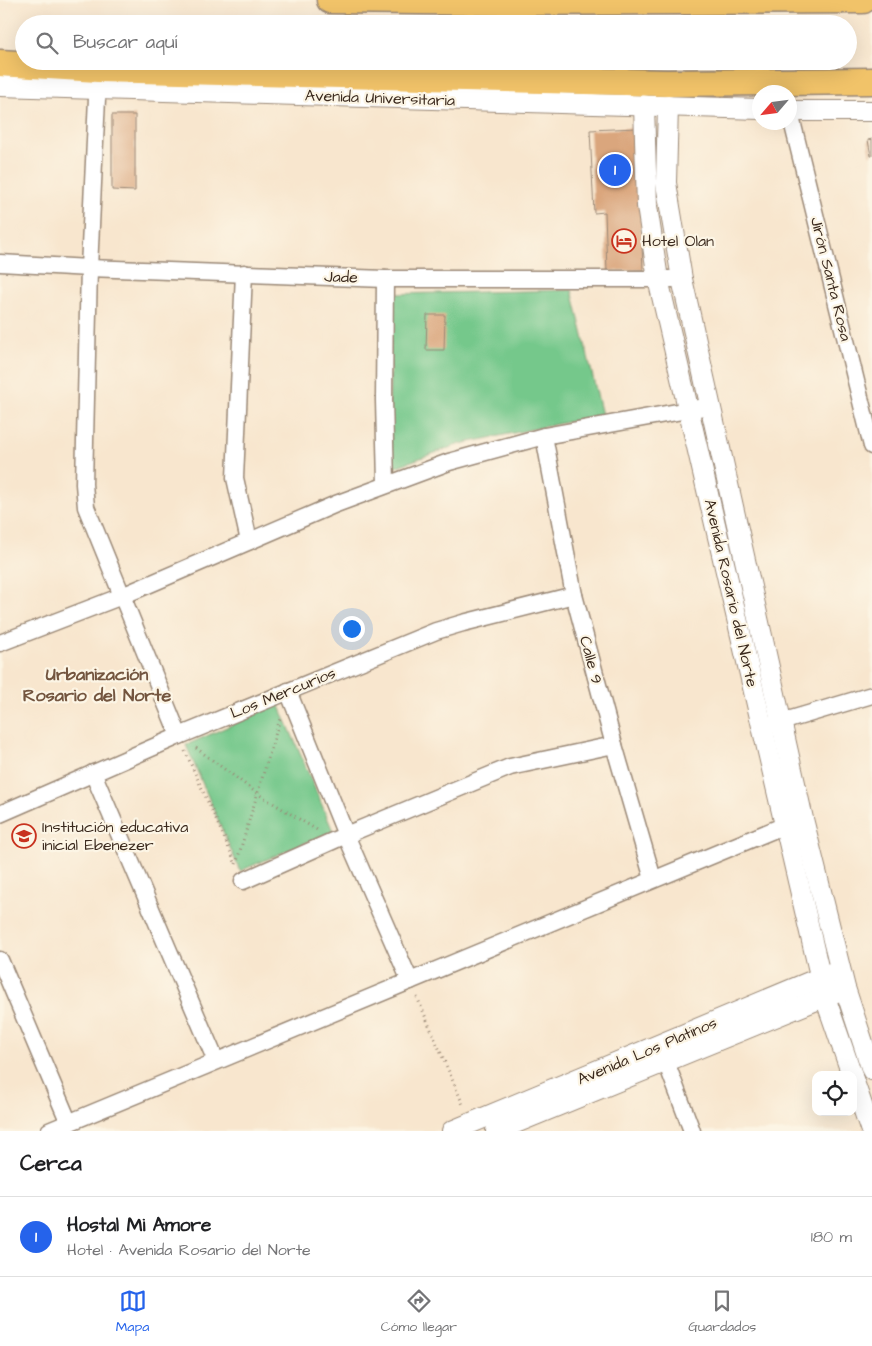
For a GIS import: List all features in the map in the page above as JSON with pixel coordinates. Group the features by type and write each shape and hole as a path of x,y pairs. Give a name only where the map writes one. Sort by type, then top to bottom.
{"main road":[{"path":"330,0 863,0"},
{"name":"Avenida Universitaria","path":"0,63 15,66"},
{"name":"Avenida Universitaria","path":"40,70 97,80 667,83 752,86"},
{"name":"Avenida Universitaria","path":"797,86 872,81"}],"street":[{"name":"Avenida Universitaria","path":"0,86 97,80 752,110"},
{"path":"97,80 89,268 84,484 86,507 179,736"},
{"name":"Avenida Rosario del Norte","path":"644,105 647,206 658,279 689,410 772,725"},
{"name":"Avenida Rosario del Norte","path":"668,106 666,183 682,279 710,406 772,725 794,822 823,987 851,1071"},
{"path":"797,112 872,111"},
{"name":"Jirón Santa Rosa","path":"794,130 872,446"},
{"name":"Jade","path":"0,263 386,279 682,279"},
{"path":"244,273 235,478 249,541"},
{"path":"386,279 384,400 386,484"},
{"path":"0,643 122,596 386,484 449,462 544,436 710,406"},
{"name":"Calle 9","path":"544,436 574,595 614,745 653,879"},
{"name":"Los Mercurios","path":"0,814 179,736 436,631 463,622 574,595"},
{"path":"288,691 340,838 410,981"},
{"path":"772,725 872,695"},
{"path":"243,881 510,767 614,745"},
{"path":"93,773 216,1062"},
{"path":"50,1131 794,822"},
{"name":"Avenida Rosario del Norte","path":"794,822 872,1070"},
{"path":"0,960 69,1123"},
{"name":"Avenida Los Platinos","path":"452,1131 663,1053 843,979"},
{"path":"663,1053 692,1131"},
{"name":"Avenida Los Platinos","path":"496,1131 530,1124 663,1053"},
{"path":"857,1091 871,1131"}],"path":[{"path":"236,864 288,691"},
{"path":"179,736 258,794 340,838"},
{"path":"179,736 243,881"},
{"path":"410,981 471,1123"}],"green space":[{"path":"572,290 602,415 460,444 392,468 389,415 392,294"},
{"path":"279,704 333,831 240,871 186,745"}],"building":[{"path":"112,115 135,115 135,191 112,190"},
{"path":"637,128 643,270 607,271 605,212 594,213 590,130"},
{"path":"872,139 872,156 871,156 868,140"},
{"path":"427,315 445,315 444,350 426,350"}],"place":[{"name":"Hostal Mi Amore","path":"615,170"},
{"name":"Hotel Olan","path":"624,241"},
{"name":"Institución educativa inicial Ebenezer","path":"24,836"}],"district":[{"name":"Urbanización Rosario del Norte","path":"97,684"}]}
